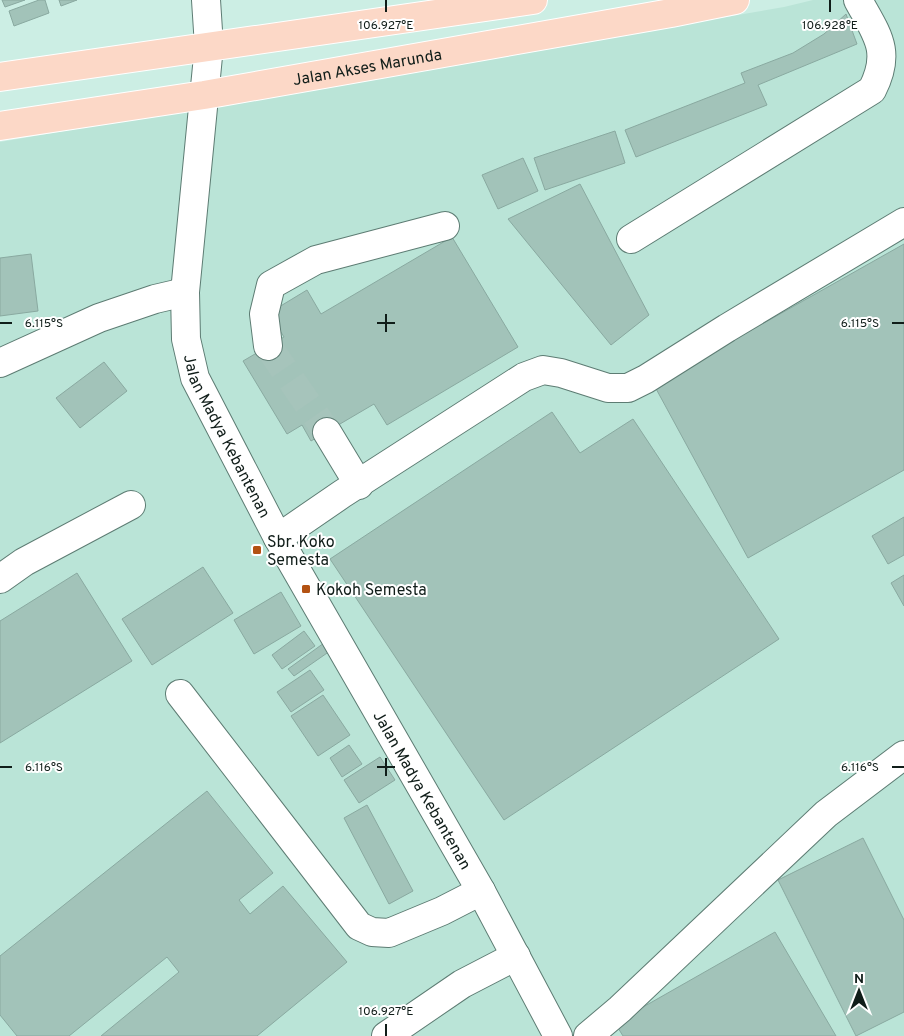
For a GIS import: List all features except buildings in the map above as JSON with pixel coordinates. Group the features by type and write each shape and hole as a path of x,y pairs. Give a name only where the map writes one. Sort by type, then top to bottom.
{"main road":[{"path":"0,77 533,0"},
{"name":"Jalan Akses Marunda","path":"0,126 204,95 671,13 735,0"}],"street":[{"name":"Jalan Madya Kebantenan","path":"206,0 209,46 185,292 186,339 195,378 278,538 481,891 558,1036"},
{"path":"631,239 872,90 882,64 881,43 858,0"},
{"path":"278,538 342,494 524,377 543,370 561,373 608,388 628,388 646,379 904,222"},
{"path":"268,346 264,314 271,285 316,260 445,226"},
{"path":"0,362 99,318 155,299 185,292"},
{"path":"327,432 359,484"},
{"path":"0,579 24,562 131,504"},
{"path":"180,694 359,926 372,932 389,933 442,911 481,891"},
{"path":"588,1036 826,814 904,755"},
{"path":"386,1036 462,984 516,956"}],"shaded area":[{"path":"813,0 904,0 904,1036 0,1036 0,142 784,7"}],"tunnel":[{"path":"268,346 327,432"}],"place":[{"name":"Sbr. Koko Semesta","path":"257,550"},
{"name":"Kokoh Semesta","path":"306,589"}]}
